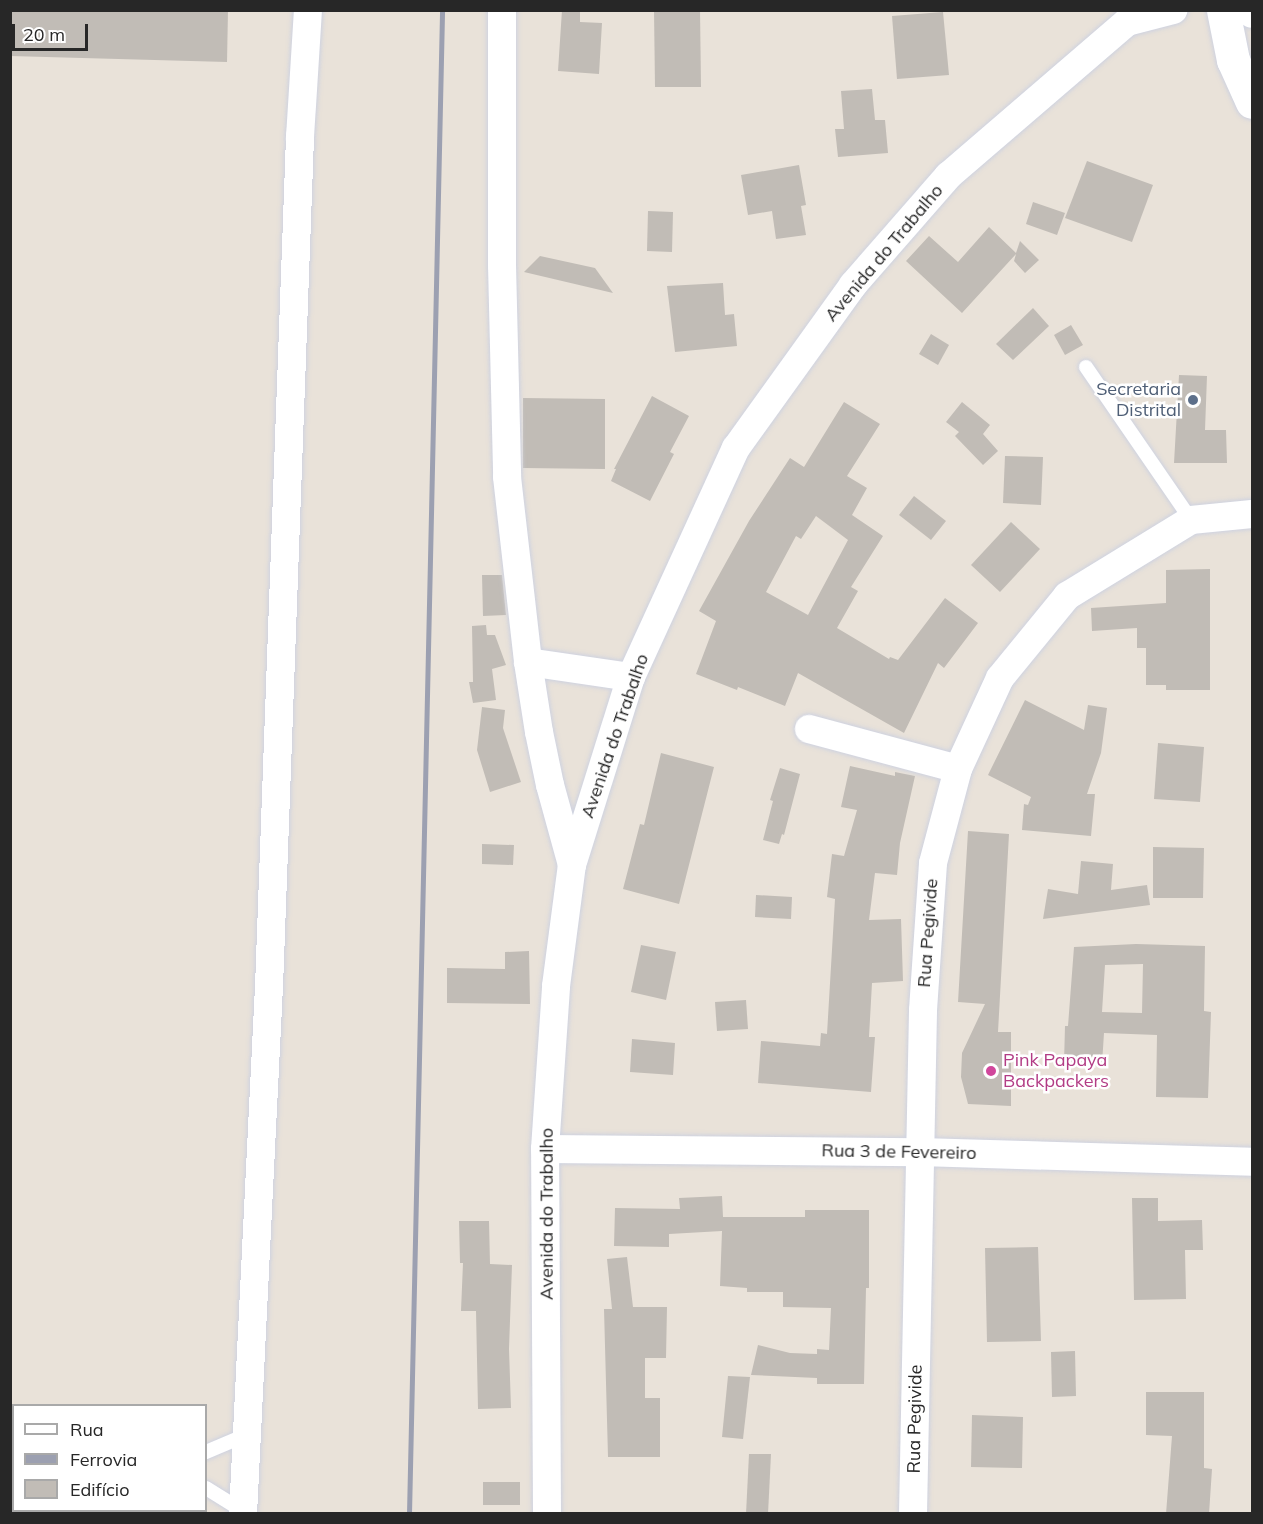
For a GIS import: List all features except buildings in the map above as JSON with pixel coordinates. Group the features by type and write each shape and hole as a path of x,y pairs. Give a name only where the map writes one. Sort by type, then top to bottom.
{"street":[{"path":"243,1513 269,987 300,137 308,10"},
{"path":"502,10 502,265 507,477 528,662 550,785 572,865"},
{"name":"Avenida do Trabalho","path":"547,1514 545,1149 556,986 572,865 632,677 736,448 853,285 948,176 1129,16 1173,10"},
{"path":"1223,10 1233,60 1252,102"},
{"name":"Rua Pegivide","path":"913,1514 923,1010 933,863 958,769 1000,678 1066,596 1191,520 1252,514"},
{"path":"528,662 632,677"},
{"path":"809,729 958,769"},
{"name":"Rua 3 de Fevereiro","path":"545,1149 920,1152 1252,1162"}],"lane":[{"path":"1086,367 1191,520"},
{"path":"207,1452 246,1435"},
{"path":"207,1489 243,1513"}],"railway":[{"path":"409,1514 442,10"}],"place":[{"name":"Secretaria Distrital","path":"1193,400"},
{"name":"Pink Papaya Backpackers","path":"991,1071"}]}
